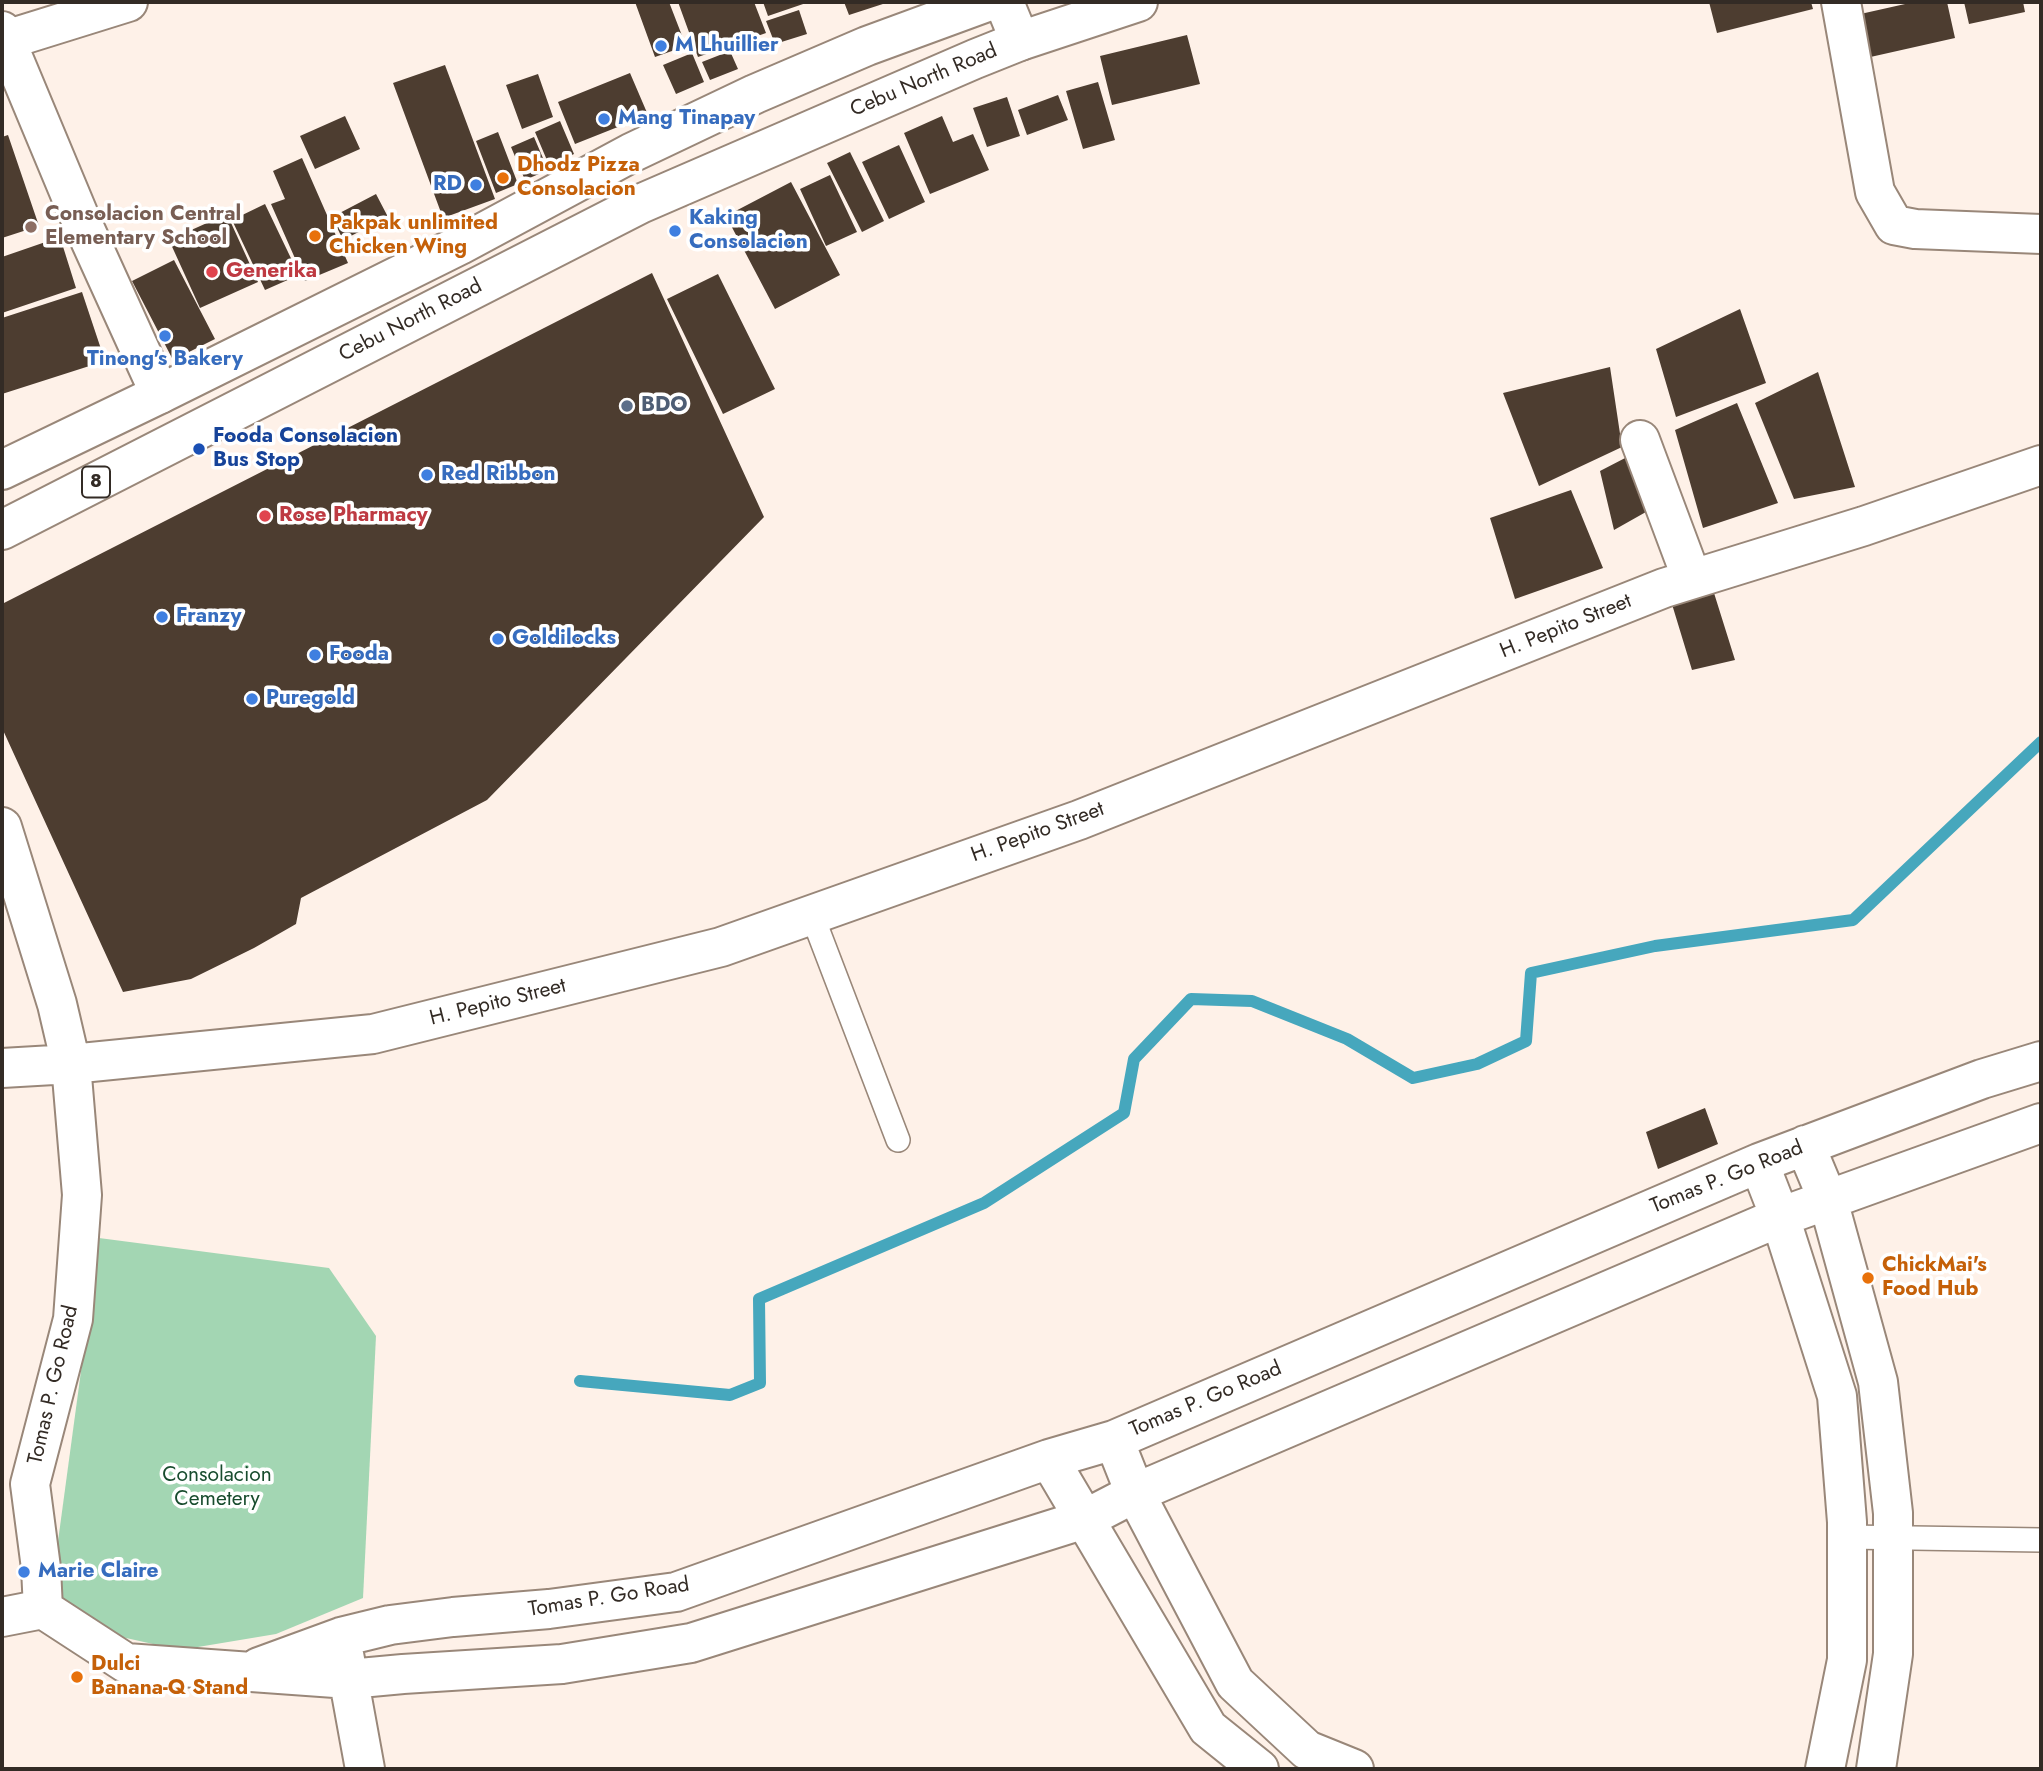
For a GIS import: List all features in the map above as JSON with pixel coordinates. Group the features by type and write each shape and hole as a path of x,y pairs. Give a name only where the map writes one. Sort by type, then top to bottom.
{"street":[{"path":"128,2 4,36 80,218 160,394"},
{"path":"2,470 460,245 643,147 755,94 867,46 987,2"},
{"path":"1004,2 1020,41"},
{"name":"Cebu North Road","path":"2,530 640,204 1020,41 1138,2"},
{"path":"1841,2 1875,192 1894,225 1915,229 2041,234"},
{"path":"1640,440 1692,579"},
{"name":"H. Pepito Street","path":"2,1068 71,1064 373,1034 721,947 1079,820 1626,603 2041,465"},
{"name":"Tomas P. Go Road","path":"2,827 57,1004 71,1064 82,1195 73,1319 30,1484 41,1568 43,1609 126,1663 349,1679 562,1664 691,1643 1085,1519 1135,1493 1780,1217 2041,1123"},
{"name":"Tomas P. Go Road","path":"244,1673 341,1637 390,1625 549,1609 677,1592 1049,1459 1114,1440 1759,1163 1982,1079 2041,1061"},
{"path":"1805,1145 1828,1200 1878,1382 1893,1513 1893,1654 1876,1769"},
{"path":"1759,1163 1780,1217 1838,1396 1847,1537 1847,1660 1825,1769"},
{"path":"1114,1440 1135,1493 1235,1683 1307,1750 1354,1769"},
{"path":"1049,1459 1208,1728 1259,1769"},
{"path":"2,1617 43,1609"},
{"path":"341,1637 365,1769"}],"lane":[{"path":"812,915 898,1140"},
{"path":"1847,1537 2041,1540"}],"green space":[{"name":"Consolacion Cemetery","path":"99,1238 329,1268 376,1336 363,1598 276,1634 180,1650 117,1636 62,1603 56,1556"}],"building":[{"path":"635,2 669,2 686,46 655,57"},
{"path":"678,2 754,2 766,33 698,57"},
{"path":"763,2 809,2 768,16"},
{"path":"844,2 889,2 849,15"},
{"path":"1709,2 1811,2 1813,9 1717,33"},
{"path":"1914,2 1947,2 1955,38 1866,58 1856,15"},
{"path":"1964,2 2023,2 2025,12 1969,24"},
{"path":"799,10 807,34 775,44 766,21"},
{"path":"1187,35 1200,84 1112,105 1100,56"},
{"path":"730,51 738,69 710,80 702,62"},
{"path":"692,53 704,82 676,94 663,65"},
{"path":"445,65 495,199 443,218 393,83"},
{"path":"630,73 648,115 575,144 558,102"},
{"path":"538,74 553,117 522,129 506,85"},
{"path":"1098,82 1115,140 1083,149 1066,91"},
{"path":"1058,95 1068,120 1027,135 1018,110"},
{"path":"1007,97 1020,136 987,147 973,108"},
{"path":"345,116 360,149 315,169 300,136"},
{"path":"942,116 953,142 973,134 989,170 930,194 904,133"},
{"path":"560,121 574,154 549,165 535,132"},
{"path":"498,132 518,184 496,193 476,141"},
{"path":"8,135 39,226 2,238 2,137"},
{"path":"534,137 548,170 525,180 511,147"},
{"path":"899,145 925,202 889,219 862,162"},
{"path":"850,152 884,221 862,232 827,163"},
{"path":"302,158 348,263 305,281 271,204 285,199 273,171"},
{"path":"830,175 857,232 826,246 800,189"},
{"path":"791,182 840,275 775,309 726,216"},
{"path":"376,194 388,217 343,240 332,217"},
{"path":"265,204 299,275 265,290 232,220"},
{"path":"227,214 258,282 200,308 169,240"},
{"path":"60,237 76,288 2,313 2,257"},
{"path":"174,260 215,339 173,360 132,281"},
{"name":"Fooda","path":"652,273 764,517 487,800 301,898 296,924 254,948 191,979 123,992 2,728 2,604"},
{"path":"718,274 775,389 723,414 667,299"},
{"path":"82,292 105,361 2,394 2,318"},
{"path":"1740,309 1766,383 1676,417 1656,349"},
{"path":"1610,367 1622,447 1539,486 1503,393"},
{"path":"1818,372 1855,487 1794,499 1755,403"},
{"path":"1737,403 1778,503 1703,528 1675,430"},
{"path":"1629,456 1653,508 1614,530 1600,471"},
{"path":"1571,490 1603,568 1515,599 1490,518"},
{"path":"1714,593 1735,660 1692,670 1671,601"},
{"path":"1705,1108 1718,1144 1658,1169 1646,1132"}],"waterway":[{"path":"580,1381 730,1395 760,1383 759,1299 984,1203 1124,1113 1134,1059 1191,999 1252,1001 1347,1039 1413,1078 1477,1064 1526,1041 1531,973 1655,946 1853,920 2041,742"}],"place":[{"name":"M Lhuillier","path":"661,46"},
{"name":"Mang Tinapay","path":"604,119"},
{"name":"Dhodz Pizza Consolacion","path":"503,178"},
{"name":"RD","path":"476,185"},
{"name":"Consolacion Central Elementary School","path":"31,227"},
{"name":"Kaking Consolacion","path":"675,231"},
{"name":"Pakpak unlimited Chicken Wing","path":"315,236"},
{"name":"Generika","path":"212,272"},
{"name":"Tinong's Bakery","path":"165,336"},
{"name":"BDO","path":"627,406"},
{"name":"Fooda Consolacion Bus Stop","path":"199,449"},
{"name":"Red Ribbon","path":"427,475"},
{"name":"Rose Pharmacy","path":"265,516"},
{"name":"Franzy","path":"162,617"},
{"name":"Goldilocks","path":"498,639"},
{"name":"Fooda","path":"315,655"},
{"name":"Puregold","path":"252,699"},
{"name":"ChickMai's Food Hub","path":"1868,1278"},
{"name":"Marie Claire","path":"24,1572"},
{"name":"Dulci Banana-Q Stand","path":"77,1677"}]}
